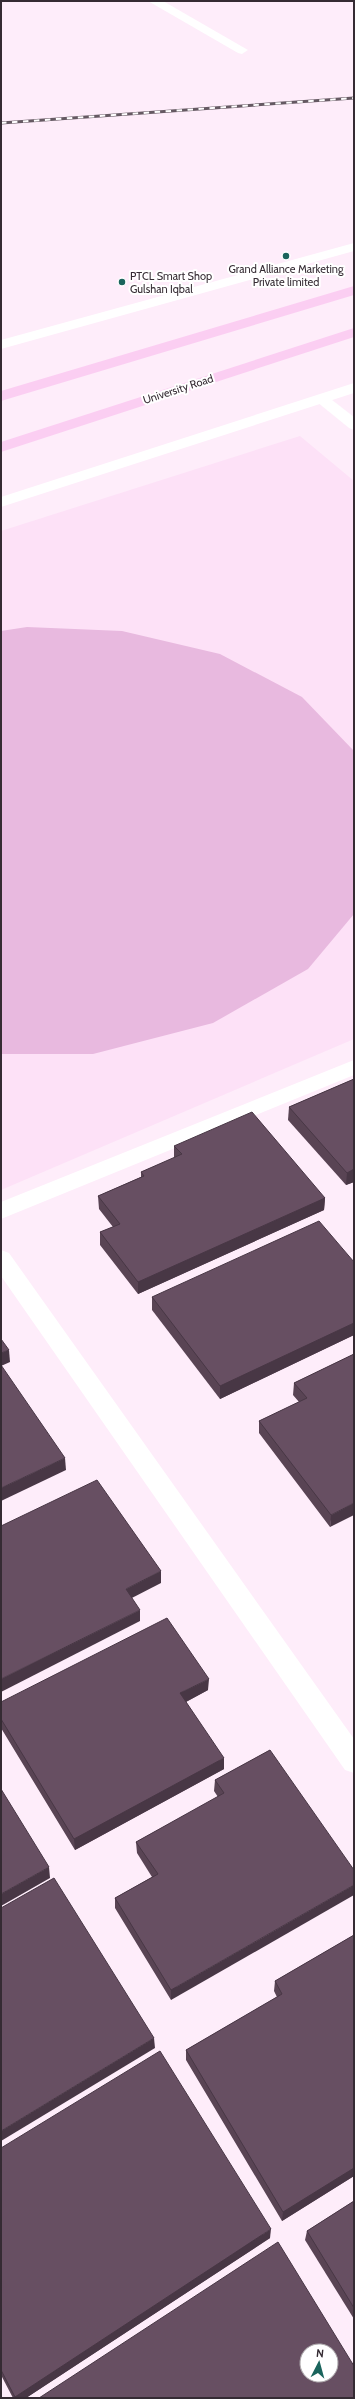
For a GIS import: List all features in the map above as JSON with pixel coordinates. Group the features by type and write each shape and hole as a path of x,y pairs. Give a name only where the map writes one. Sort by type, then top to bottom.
{"main road":[{"path":"1,396 354,290"},
{"name":"University Road","path":"1,447 354,332"}],"street":[{"path":"154,1 242,50"},
{"path":"1,345 354,247"},
{"path":"1,502 354,388"},
{"path":"322,399 354,425"},
{"path":"1,1212 354,1067"},
{"path":"1,1259 354,1762"}],"shaded area":[{"path":"300,436 354,481 354,1039 1,1190 1,531"},
{"path":"27,627 122,631 220,654 302,697 354,751 354,914 308,969 213,1023 93,1054 1,1054 1,631"}],"building":[{"path":"354,1079 354,1169 347,1173 289,1107"},
{"path":"252,1112 325,1198 138,1282 100,1232 120,1224 98,1196 144,1176 141,1172 182,1154 174,1146"},
{"path":"319,1221 354,1262 354,1323 220,1386 152,1297"},
{"path":"1,1339 9,1350 1,1353"},
{"path":"354,1354 354,1503 331,1515 259,1421 307,1398 294,1383"},
{"path":"1,1365 65,1458 1,1488"},
{"path":"97,1480 161,1571 126,1589 140,1610 1,1679 1,1526"},
{"path":"167,1618 209,1679 180,1693 224,1758 74,1839 1,1719 1,1702"},
{"path":"270,1750 354,1870 354,1885 171,1990 115,1898 158,1874 136,1842 224,1793 215,1780"},
{"path":"1,1789 49,1867 1,1894"},
{"path":"54,1878 154,2038 1,2131 1,1908"},
{"path":"354,1935 354,2168 283,2212 186,2050 282,1994 275,1981"},
{"path":"160,2051 271,2229 15,2397 1,2370 1,2148"},
{"path":"354,2201 354,2308 307,2231"},
{"path":"278,2242 354,2366 354,2398 39,2398"}],"railway":[{"path":"1,123 354,98"}],"place":[{"name":"Grand Alliance Marketing Private limited","path":"286,256"},
{"name":"PTCL Smart Shop Gulshan Iqbal","path":"122,282"}]}
